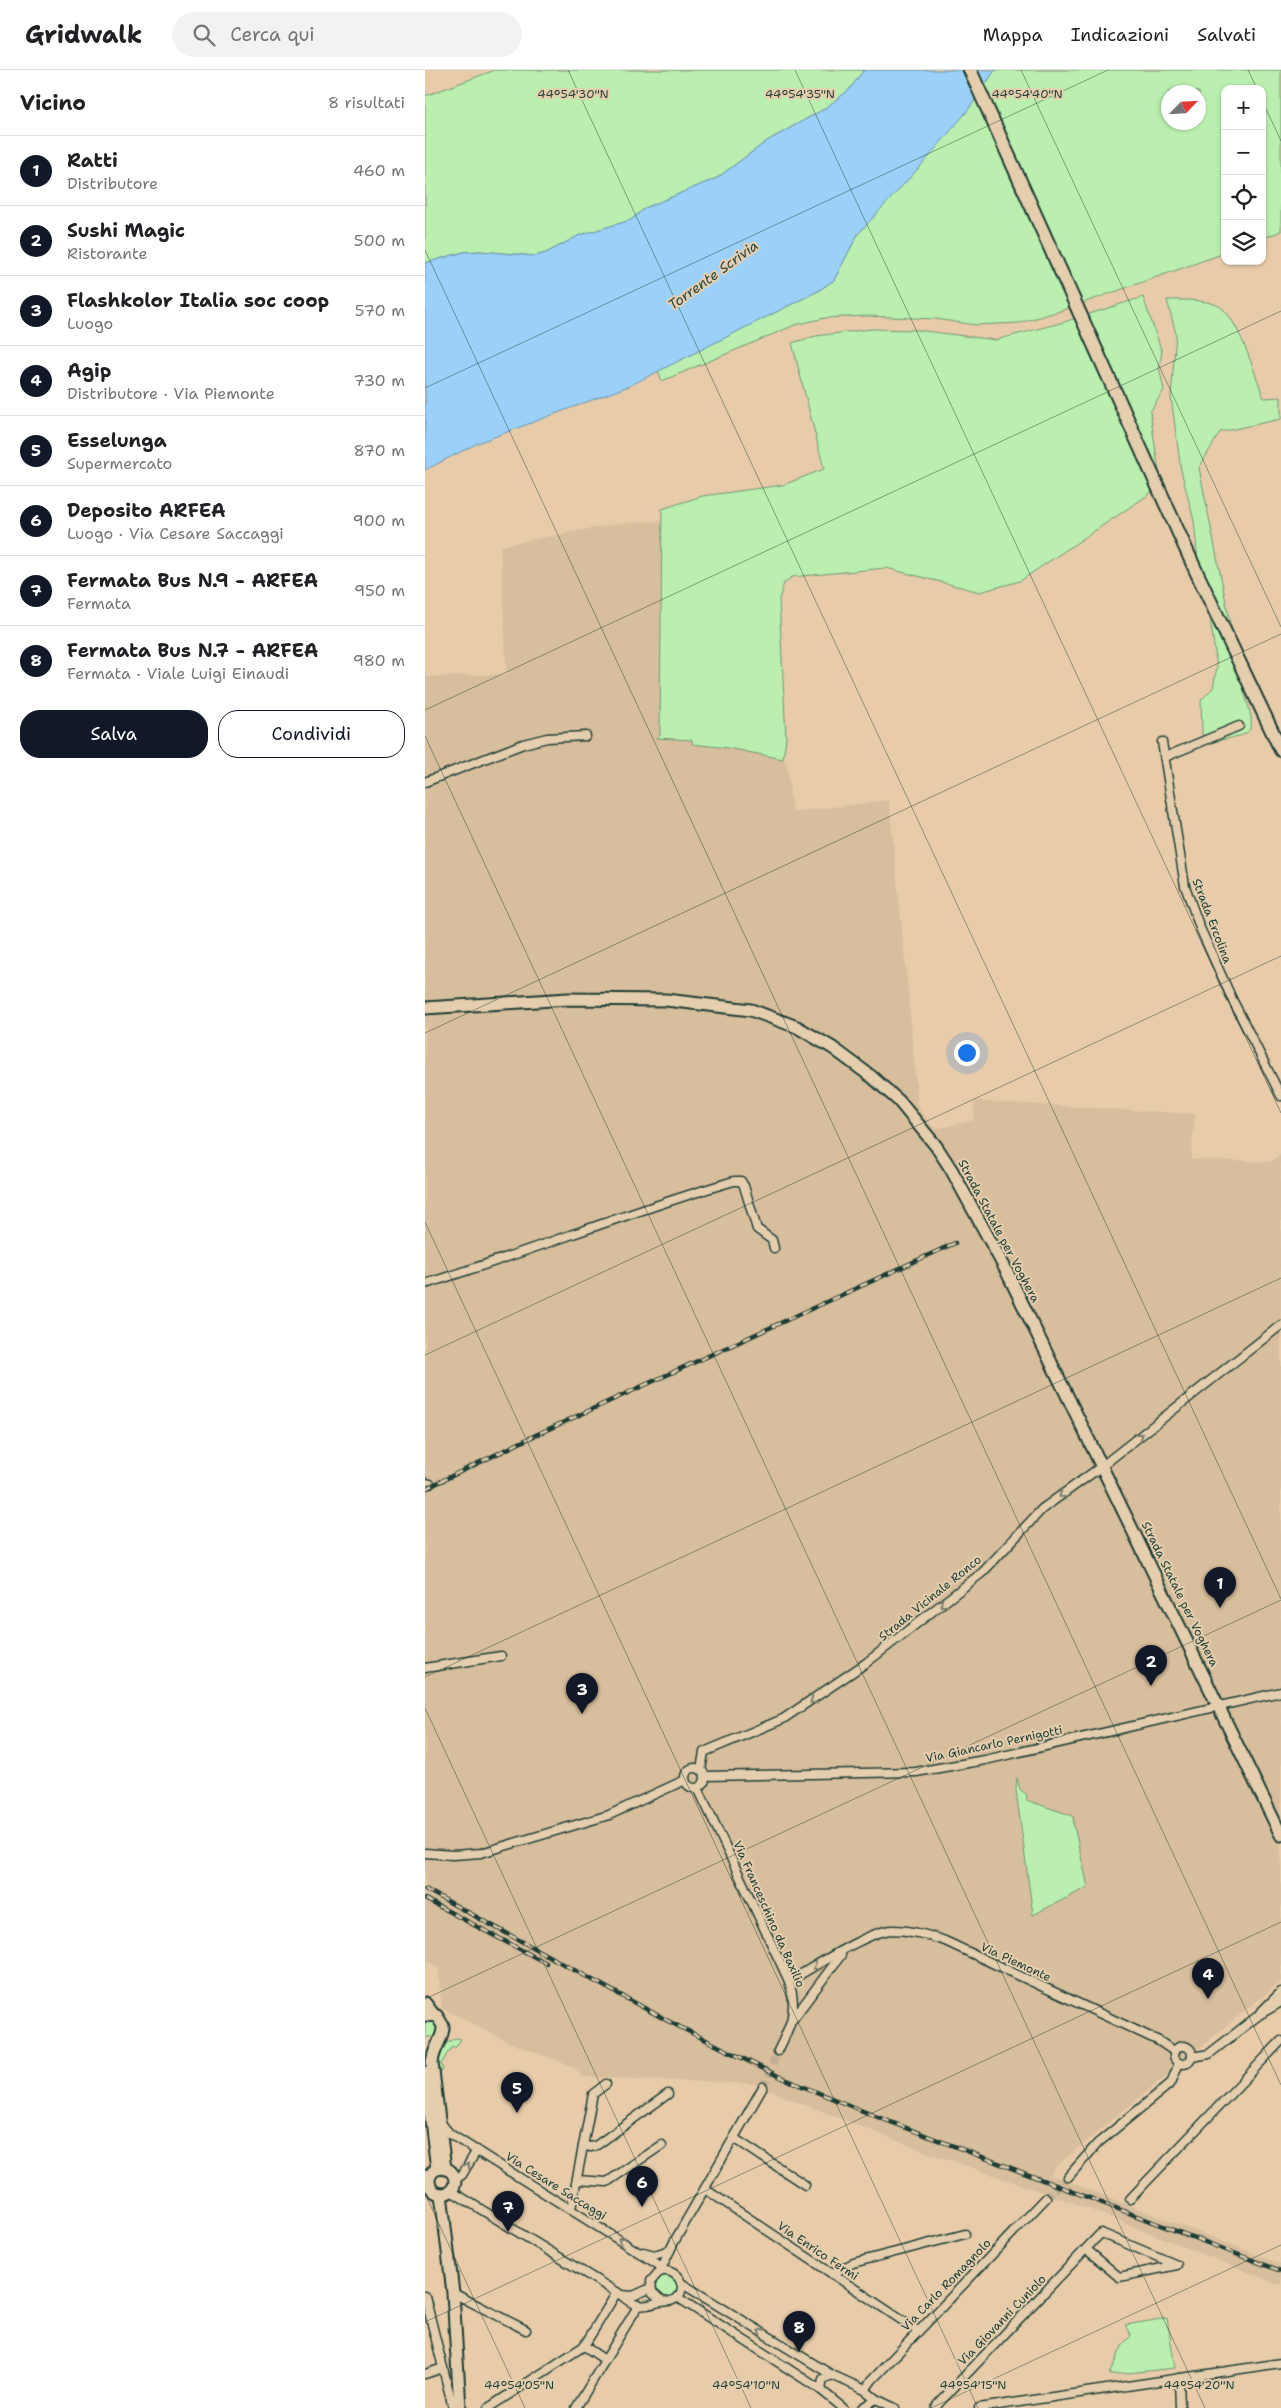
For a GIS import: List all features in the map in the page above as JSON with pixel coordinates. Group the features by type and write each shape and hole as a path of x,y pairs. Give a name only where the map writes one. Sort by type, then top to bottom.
{"main road":[{"path":"970,70 1195,569 1281,750"},
{"name":"Strada Statale per Voghera","path":"425,1008 568,999 666,1000 751,1010 797,1027 833,1048 872,1077 899,1101 946,1161 1006,1270 1281,1835"},
{"path":"425,2003 430,2015 443,2026 434,2050 432,2063 440,2122 431,2189 446,2192"},
{"path":"425,2042 431,2043 440,2038"},
{"path":"425,2072 434,2173"},
{"path":"434,2173 451,2172 455,2179 446,2192 460,2408"}],"street":[{"path":"1165,757 1239,726"},
{"path":"425,782 523,744 547,738 586,736"},
{"name":"Strada Ercolina","path":"1162,742 1185,886 1200,928 1232,999 1281,1096"},
{"path":"425,1284 589,1230 684,1196 734,1181 741,1181 744,1186 757,1229 772,1240 774,1248"},
{"name":"Strada Vicinale Ronco","path":"703,1772 703,1752 783,1719 866,1664 983,1572 1042,1509 1102,1466 1281,1325"},
{"path":"425,1668 501,1656"},
{"name":"Via Giancarlo Pernigotti","path":"703,1772 916,1772 985,1760 1281,1692"},
{"path":"691,1768 703,1772 703,1784 698,1788 690,1787 685,1780 685,1775 691,1768"},
{"path":"425,1853 453,1855 481,1853 500,1848 609,1815 685,1780"},
{"name":"Via Franceschino da Baxilio","path":"698,1788 794,1995 793,2020 779,2051"},
{"name":"Via Piemonte","path":"789,1981 843,1952 866,1937 890,1930 916,1932 945,1941 1159,2042 1175,2052 1179,2047 1186,2047 1190,2049 1191,2057"},
{"name":"Via Piemonte","path":"793,2020 843,1952"},
{"path":"1179,2063 1187,2063 1191,2057 1209,2054 1259,2014 1281,1992"},
{"path":"1259,2014 1281,2002"},
{"path":"1130,2199 1281,2041"},
{"path":"1175,2052 1175,2058 1179,2063"},
{"path":"1068,2176 1098,2143 1171,2083 1179,2063"},
{"path":"571,2209 593,2094 606,2084"},
{"path":"662,2301 654,2296 651,2288 653,2277 662,2269 670,2250 763,2087"},
{"path":"583,2146 591,2148 597,2145 668,2094"},
{"name":"Via Cesare Saccaggi","path":"440,2122 450,2134 638,2251 662,2269"},
{"path":"734,2138 805,2185"},
{"path":"577,2180 607,2182 662,2145"},
{"path":"455,2179 462,2175 477,2150"},
{"name":"Via Enrico Fermi","path":"705,2190 918,2331"},
{"path":"446,2192 619,2294 631,2304 638,2306 670,2301 677,2297 681,2291 681,2283"},
{"name":"Via Carlo Romagnolo","path":"865,2390 871,2380 1046,2198"},
{"name":"Via Giovanni Cuniolo","path":"936,2408 1086,2248 1101,2232 1177,2265 1119,2277 1086,2248"},
{"path":"832,2274 853,2263 965,2234"},
{"path":"638,2251 655,2255 670,2250"},
{"path":"662,2269 673,2273 681,2283 832,2375 865,2390 877,2399 895,2408"},
{"path":"619,2294 633,2296 651,2288"},
{"path":"453,2293 526,2330"},
{"path":"488,2408 584,2346 619,2294"},
{"path":"425,2296 453,2408"},
{"path":"677,2297 821,2390 843,2408"},
{"path":"576,2408 638,2306"},
{"path":"584,2346 605,2360"},
{"path":"979,2408 999,2407 1281,2363"},
{"path":"425,2374 443,2368"},
{"path":"821,2390 823,2380 832,2375"},
{"path":"1179,2378 1180,2408"},
{"path":"863,2408 877,2399"}],"shaded area":[{"path":"661,521 660,736 658,738 692,740 692,744 728,748 783,759 787,763 792,812 889,800 918,1108 935,1129 974,1120 974,1101 1195,1114 1191,1159 1270,1162 1281,1154 1281,1981 1054,2168 1051,2175 1281,2264 1281,2285 1071,2202 929,2153 780,2095 757,2084 582,2077 574,2067 506,2041 442,2008 438,1967 425,1960 425,677 507,674 500,546 616,524"}],"green space":[{"path":"495,70 864,70 849,90 824,109 767,141 717,178 645,208 631,220 580,235 546,253 535,256 480,251 464,252 425,263 425,96"},
{"path":"995,70 1281,70 1281,231 1266,237 1266,85 1221,85 1221,254 1063,310 1019,323 976,325 935,319 867,316 825,318 795,325 662,381 658,371 818,291 834,280 858,234 968,110"},
{"path":"1143,297 1162,352 1159,367 1164,390 1150,412 1160,479 1158,485 1148,495 1020,581 980,592 886,568 792,577 784,583 779,599 786,738 783,759 728,748 692,744 692,740 657,738 660,735 662,509 702,496 783,485 824,469 792,343 816,336 871,329 917,330 996,340 1064,322"},
{"path":"1167,300 1205,302 1217,305 1225,311 1239,333 1264,398 1281,397 1281,419 1220,432 1199,468 1251,720 1251,727 1247,732 1207,744 1202,733 1201,700 1213,688 1217,667 1208,604 1198,561 1194,521 1181,470 1171,397 1176,334"},
{"path":"1017,1778 1020,1789 1027,1795 1026,1800 1073,1816 1088,1887 1033,1915 1016,1790"},
{"path":"425,2021 432,2021 437,2025 438,2030 433,2037 425,2037"},
{"path":"461,2039 455,2048 452,2046 441,2064 443,2069 440,2074 439,2056 443,2047 451,2040"},
{"path":"662,2275 670,2275 677,2282 677,2290 670,2297 662,2297 655,2290 655,2282"},
{"path":"1167,2318 1175,2368 1109,2375 1123,2344 1131,2336 1125,2325"}],"water":[{"name":"Torrente Scrivia","path":"864,70 995,70 968,110 927,159 858,234 834,280 818,291 629,386 478,443 425,470 425,263 464,252 480,251 535,256 546,253 580,235 631,220 645,208 717,178 767,141 824,109 849,90"}],"tunnel":[{"path":"763,2087 778,2051"},
{"path":"1046,2198 1068,2177"}],"railway":[{"path":"425,1489 540,1433 955,1243"},
{"path":"425,1889 670,2022 780,2077 875,2116 1281,2271"},
{"path":"425,1899 546,1963"}],"place":[{"name":"Ratti","path":"1220,1608"},
{"name":"Sushi Magic","path":"1151,1686"},
{"name":"Flashkolor Italia soc coop","path":"582,1714"},
{"name":"Agip","path":"1208,1999"},
{"name":"Esselunga","path":"517,2113"},
{"name":"Deposito ARFEA","path":"642,2207"},
{"name":"Fermata Bus N.9 - ARFEA","path":"508,2232"},
{"name":"Fermata Bus N.7 - ARFEA","path":"799,2352"}]}
